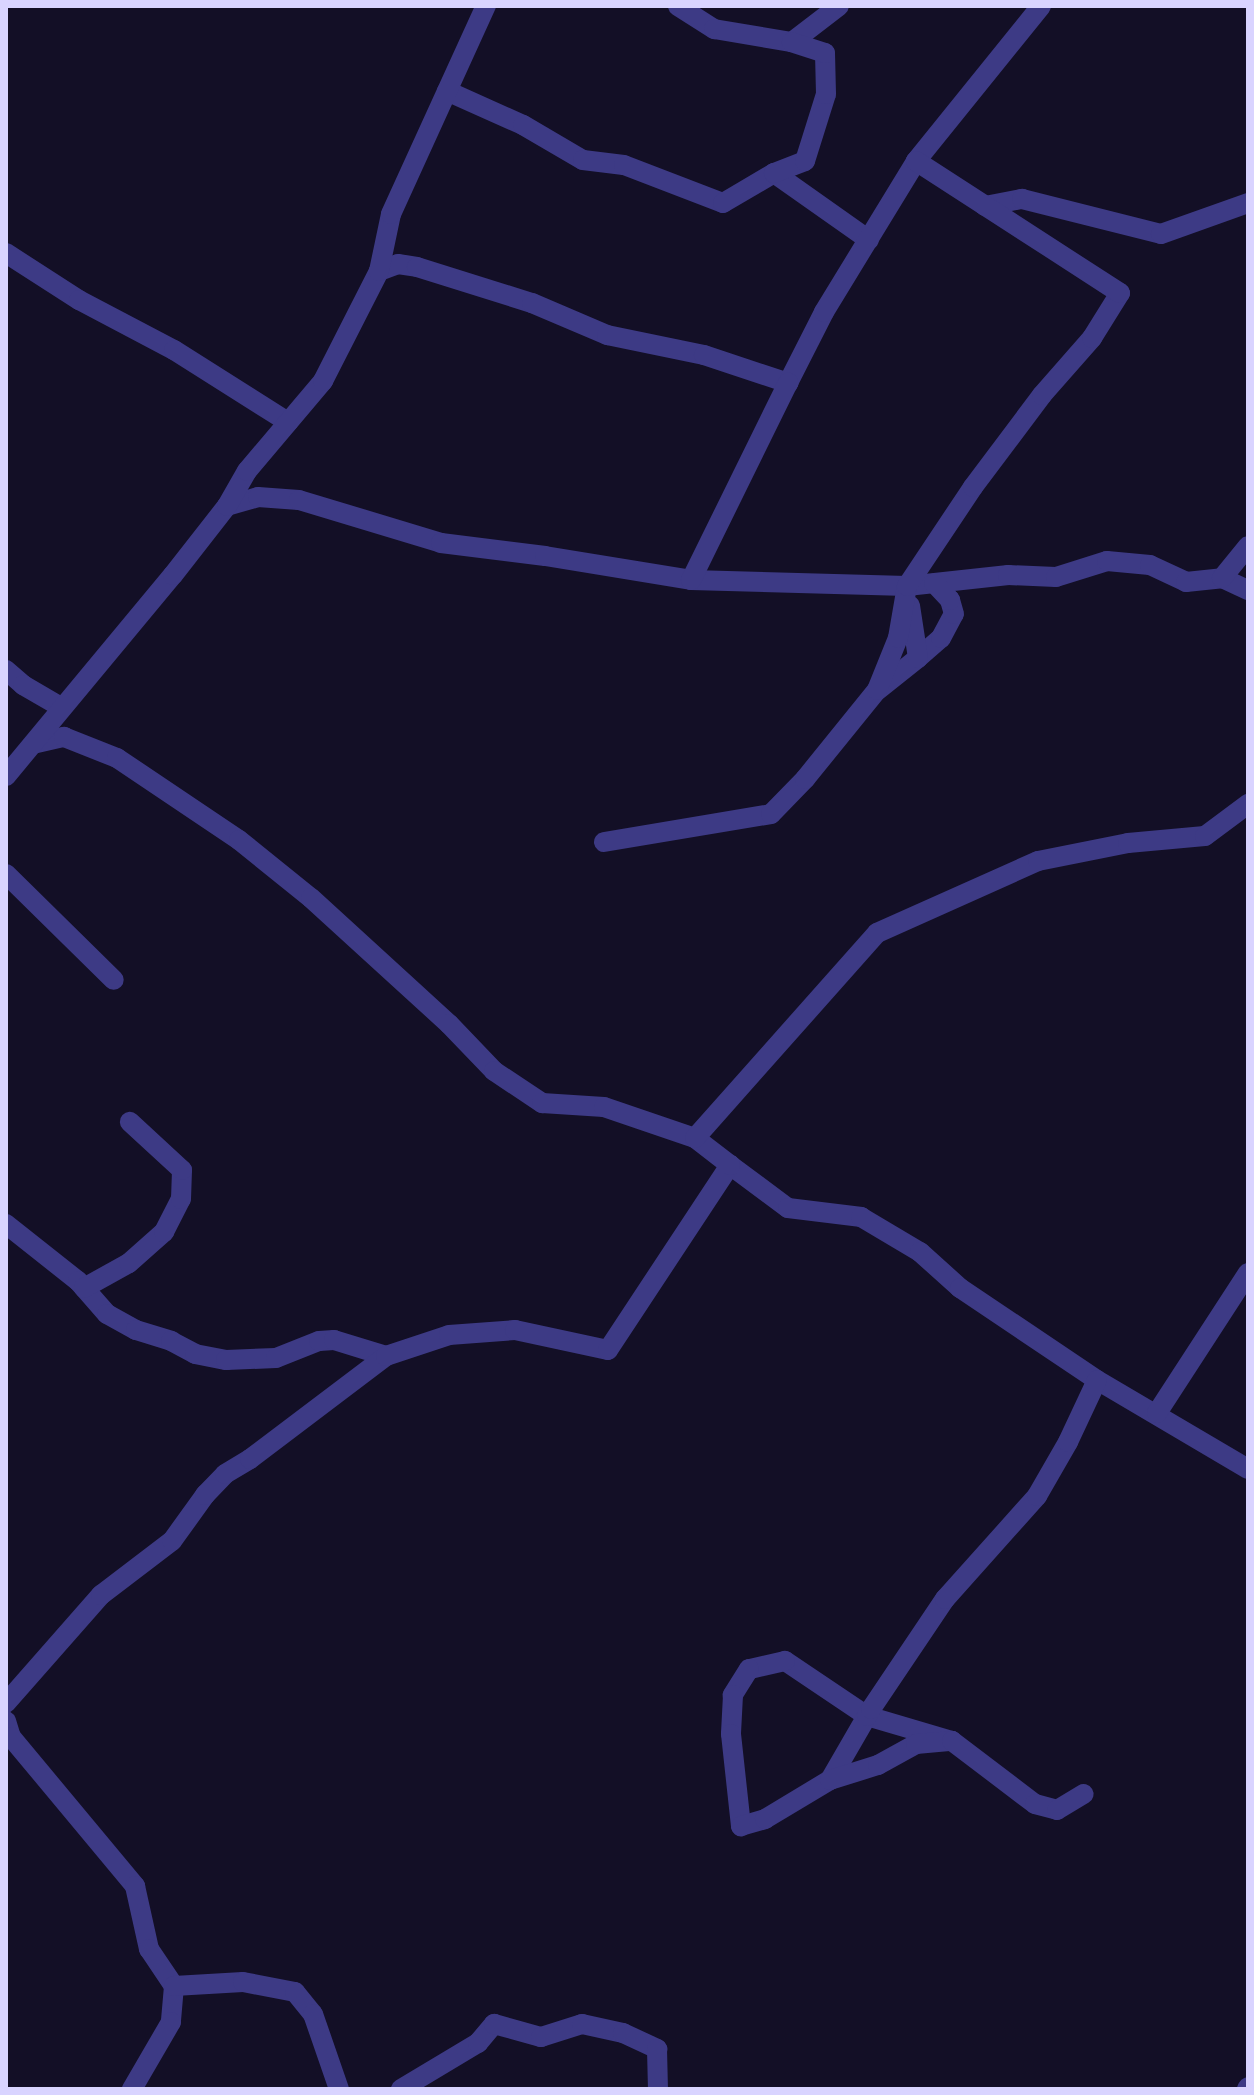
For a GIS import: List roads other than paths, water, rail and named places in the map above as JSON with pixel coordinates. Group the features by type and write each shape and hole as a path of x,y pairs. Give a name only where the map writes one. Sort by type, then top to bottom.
{"street":[{"path":"6,776 37,743 61,707 227,506 247,471 323,381 379,271 391,214 486,6"},
{"path":"447,91 523,125 583,160 624,165 723,203 774,173 805,161 826,94 825,53 792,42 714,29 678,6"},
{"path":"792,42 839,6"},
{"path":"691,580 824,312 916,161 1041,6"},
{"path":"877,690 898,638 907,586 973,487 1042,395 1092,338 1120,293 916,161"},
{"path":"774,173 869,240"},
{"path":"985,206 1022,199 1161,234 1248,203"},
{"path":"6,253 79,300 174,350 288,422"},
{"path":"379,271 398,264 417,267 532,303 607,335 704,355 788,383"},
{"path":"227,506 258,497 299,500 441,543 691,580 907,586 1008,575 1056,577 1107,561 1150,565 1186,582 1222,578 1248,590"},
{"path":"1222,578 1248,546"},
{"path":"604,842 771,814 805,779 877,690 941,638 954,614 950,600 934,583"},
{"path":"907,586 918,658"},
{"path":"6,670 23,685 61,707"},
{"path":"37,743 64,737 117,758 239,840 311,898 449,1024 494,1071 542,1103 604,1107 695,1138 788,1208 861,1217 920,1252 960,1288 1097,1380 1248,1469"},
{"path":"695,1138 877,933 1038,861 1128,843 1205,836 1248,804"},
{"path":"6,874 114,980"},
{"path":"84,1288 129,1263 164,1232 181,1199 182,1170 130,1122"},
{"path":"6,1703 101,1595 172,1541 205,1495 225,1474 250,1459 386,1356 449,1335 515,1330 608,1350 730,1165"},
{"path":"6,1224 84,1288 107,1314 136,1330 209,1359 276,1358 319,1341 334,1340 386,1356"},
{"path":"1157,1413 1248,1273"},
{"path":"830,1780 867,1716 945,1599 1037,1496 1068,1442 1097,1380"},
{"path":"952,1741 916,1744 878,1765 830,1780 765,1819 741,1826 731,1734 733,1695 749,1669 785,1661 867,1716 952,1741 1035,1804 1057,1810 1084,1794"},
{"path":"6,1721 11,1737 135,1886 149,1949 174,1986 171,2022 132,2089"},
{"path":"174,1986 243,1982 295,1992 313,2014 339,2089"},
{"path":"401,2089 478,2043 494,2024 541,2037 582,2024 623,2033 657,2049 658,2089"}]}
